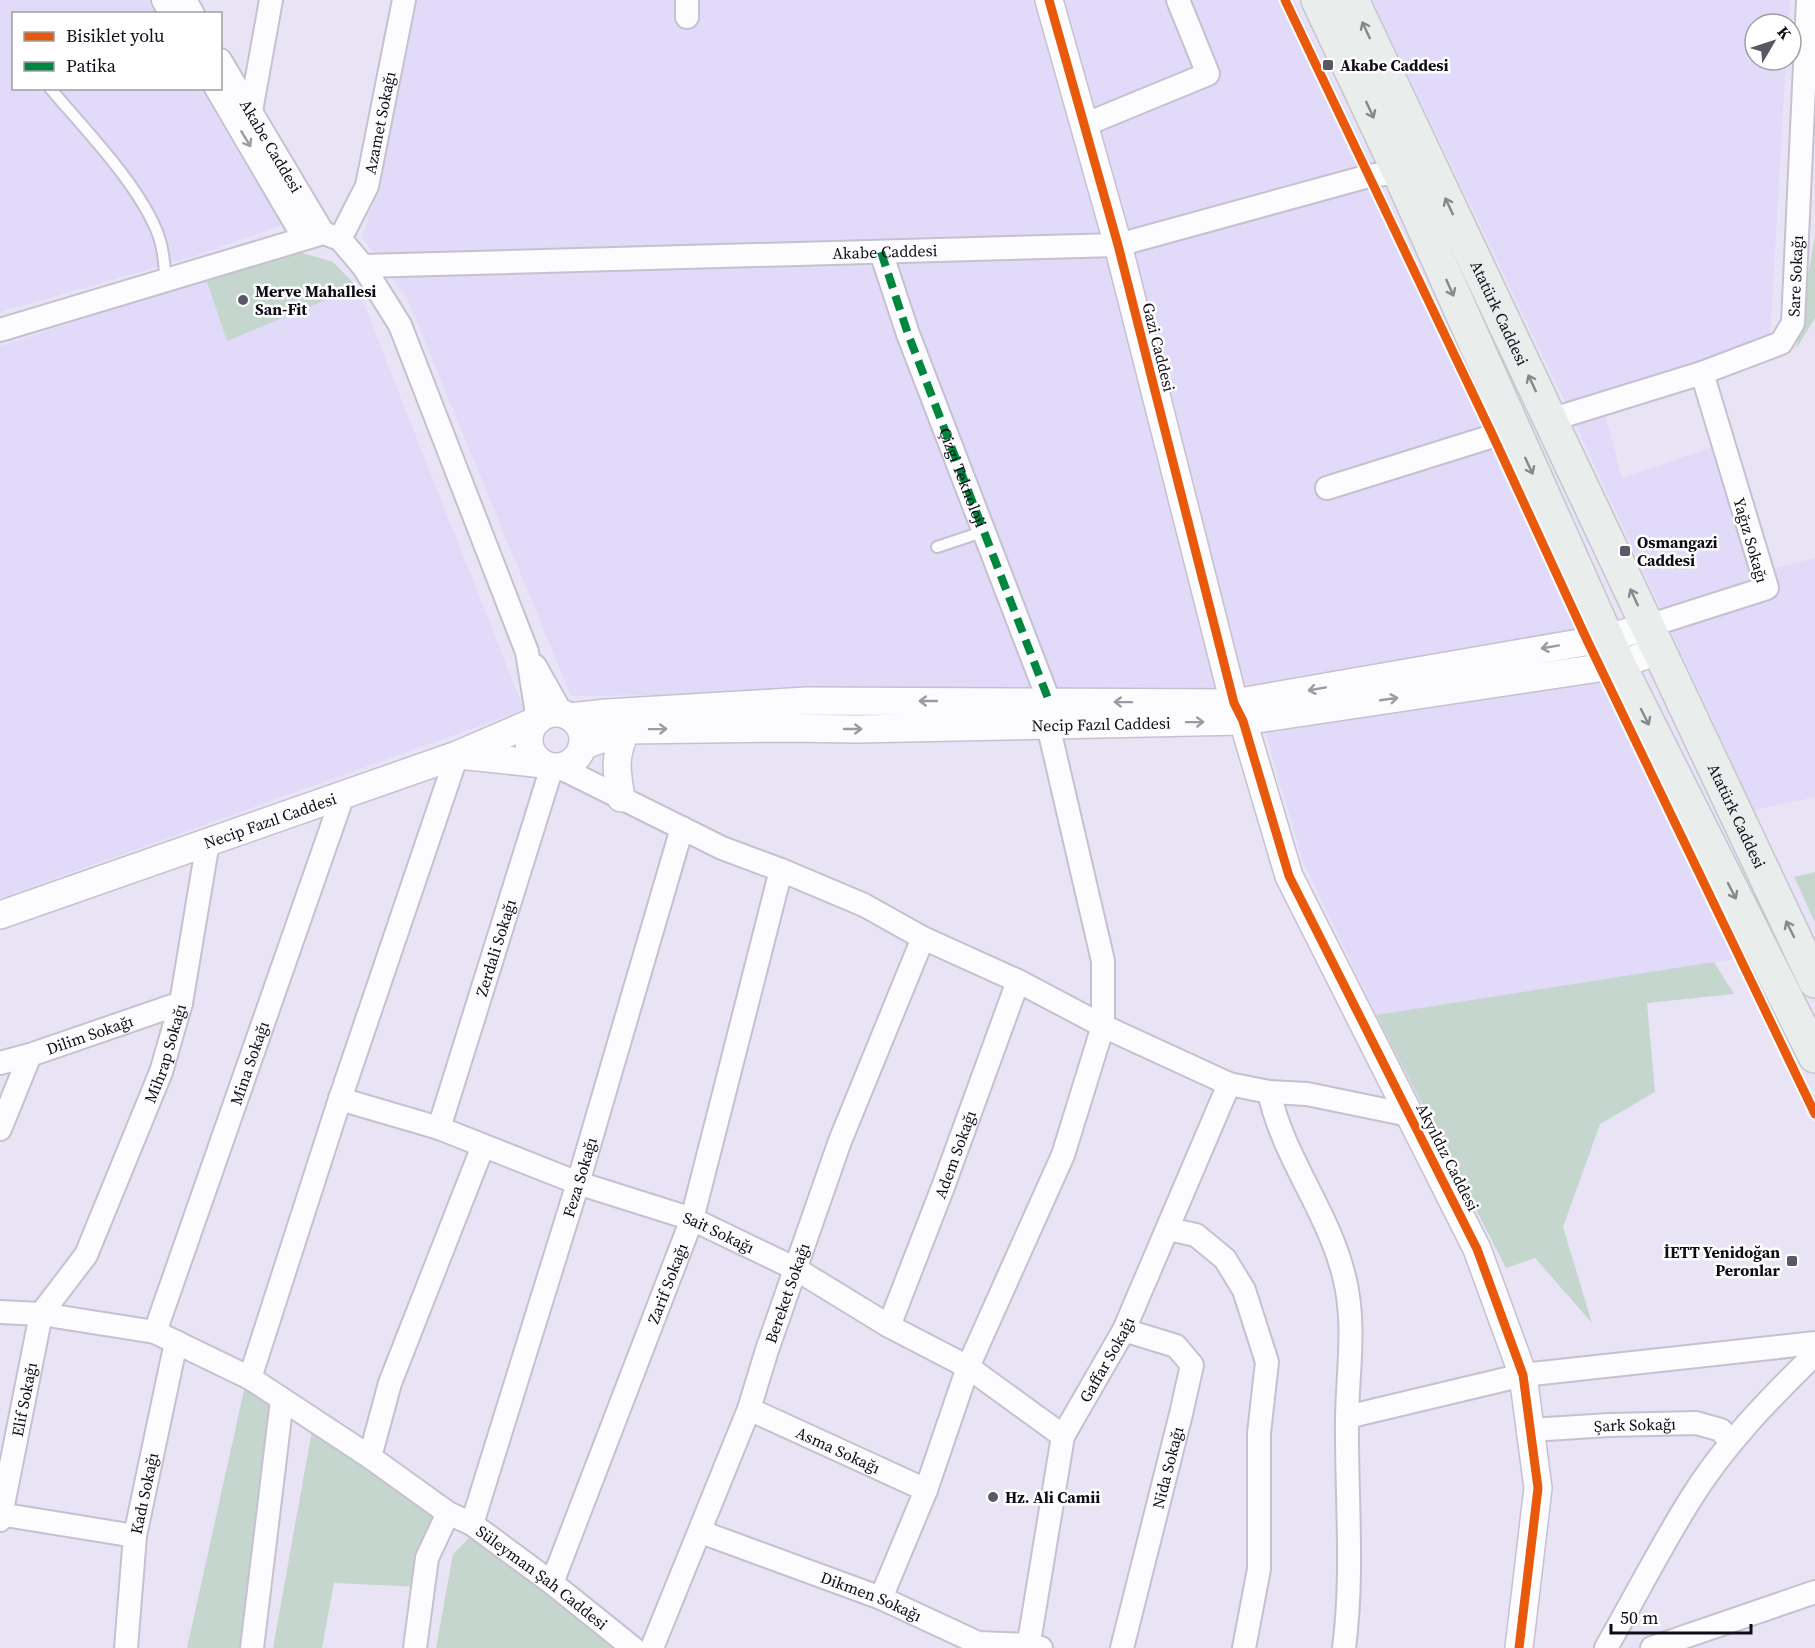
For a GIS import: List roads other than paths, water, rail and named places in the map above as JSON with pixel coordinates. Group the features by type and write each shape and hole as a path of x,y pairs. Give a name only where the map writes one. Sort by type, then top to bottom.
{"main road":[{"path":"1318,0 1399,172 1613,651 1815,1056"},
{"name":"Atatürk Caddesi","path":"1352,0 1815,981"}],"street":[{"path":"251,111 271,0"},
{"name":"Azamet Sokağı","path":"323,236 367,186 404,0"},
{"name":"Gazi Caddesi","path":"1049,0 1118,245 1238,712"},
{"path":"1084,125 1208,74 1178,0"},
{"name":"Sare Sokağı","path":"1550,420 1702,373 1781,343 1793,323 1808,0"},
{"name":"Akabe Caddesi","path":"222,63 323,236"},
{"name":"Akabe Caddesi","path":"217,90 323,236"},
{"name":"Akabe Caddesi","path":"363,266 1118,245 1369,176 1399,172"},
{"path":"0,330 165,280 323,236 363,266 400,325 527,652 557,717 580,730 563,760"},
{"name":"Çizgi Teknoloji","path":"881,252 908,334 985,531 1048,713 1102,962 1103,1026 1063,1155 968,1367 926,1490 881,1598"},
{"name":"Yağız Sokağı","path":"1653,638 1767,588 1702,373"},
{"path":"1327,488 1492,436 1514,432"},
{"path":"1613,651 1653,638"},
{"name":"Necip Fazıl Caddesi","path":"0,915 457,755 557,717 806,701 1048,713 1238,712 1587,640 1613,651"},
{"name":"Akyıldız Caddesi","path":"1238,712 1289,876 1477,1249 1523,1375 1538,1488 1519,1648"},
{"name":"Necip Fazıl Caddesi","path":"563,760 626,729 857,729 1048,713"},
{"path":"557,717 532,727 529,743 531,752 563,760 621,798 722,848 864,905 923,938 1018,981 1103,1026 1229,1084 1269,1092 1307,1094 1409,1115"},
{"path":"621,798 616,768 619,745 626,729"},
{"path":"250,1378 340,1099 457,755 563,760"},
{"name":"Zerdali Sokağı","path":"439,1128 563,760"},
{"name":"Mina Sokağı","path":"155,1332 343,795"},
{"name":"Feza Sokağı","path":"472,1524 578,1183 682,828"},
{"name":"Mihrap Sokağı","path":"41,1314 86,1255 161,1072 181,1004 208,842"},
{"name":"Zarif Sokağı","path":"552,1583 692,1219 781,870"},
{"name":"Bereket Sokağı","path":"652,1648 749,1409 767,1350 840,1141 923,938"},
{"name":"Adem Sokağı","path":"889,1326 943,1187 1018,981"},
{"name":"Dilim Sokağı","path":"0,1063 181,1004"},
{"path":"0,1129 30,1055"},
{"name":"Gaffar Sokağı","path":"1032,1647 1063,1436 1124,1330 1229,1084"},
{"path":"1269,1092 1275,1117 1335,1248 1344,1276 1349,1304 1351,1330 1347,1417 1350,1560 1344,1648"},
{"name":"Sait Sokağı","path":"340,1099 439,1128 578,1183 692,1219 796,1269 889,1326 968,1367 1063,1436"},
{"path":"370,1457 390,1383 483,1146"},
{"path":"1168,1229 1196,1235 1225,1259 1244,1290 1268,1362 1259,1433 1259,1569 1244,1648"},
{"path":"0,1312 41,1314 155,1332 250,1378 282,1400 252,1648"},
{"name":"Elif Sokağı","path":"0,1520 41,1314"},
{"name":"Nida Sokağı","path":"1122,1648 1192,1365 1176,1346 1124,1330"},
{"name":"Kadı Sokağı","path":"126,1648 135,1536 176,1342"},
{"path":"1347,1417 1523,1375 1815,1343"},
{"path":"1606,1648 1691,1499 1731,1443 1815,1354"},
{"name":"Süleyman Şah Caddesi","path":"282,1400 370,1457 448,1513 472,1524 552,1583 633,1648"},
{"name":"Asma Sokağı","path":"749,1409 926,1490"},
{"name":"Şark Sokağı","path":"1531,1430 1696,1423 1721,1430 1731,1443"},
{"path":"415,1648 427,1558 448,1513"},
{"path":"0,1514 135,1536"},
{"name":"Dikmen Sokağı","path":"701,1532 881,1598 978,1643 1032,1647"},
{"path":"1652,1648 1815,1592"}],"lane":[{"path":"52,90 123,177 148,213 159,236 165,265 165,280"},
{"path":"937,547 985,531"}],"place":[{"name":"Akabe Caddesi","path":"1328,65"},
{"name":"Merve Mahallesi San-Fit","path":"243,300"},
{"name":"Osmangazi Caddesi","path":"1625,551"},
{"name":"İETT Yenidoğan Peronlar","path":"1792,1261"},
{"name":"Hz. Ali Camii","path":"993,1497"}]}
